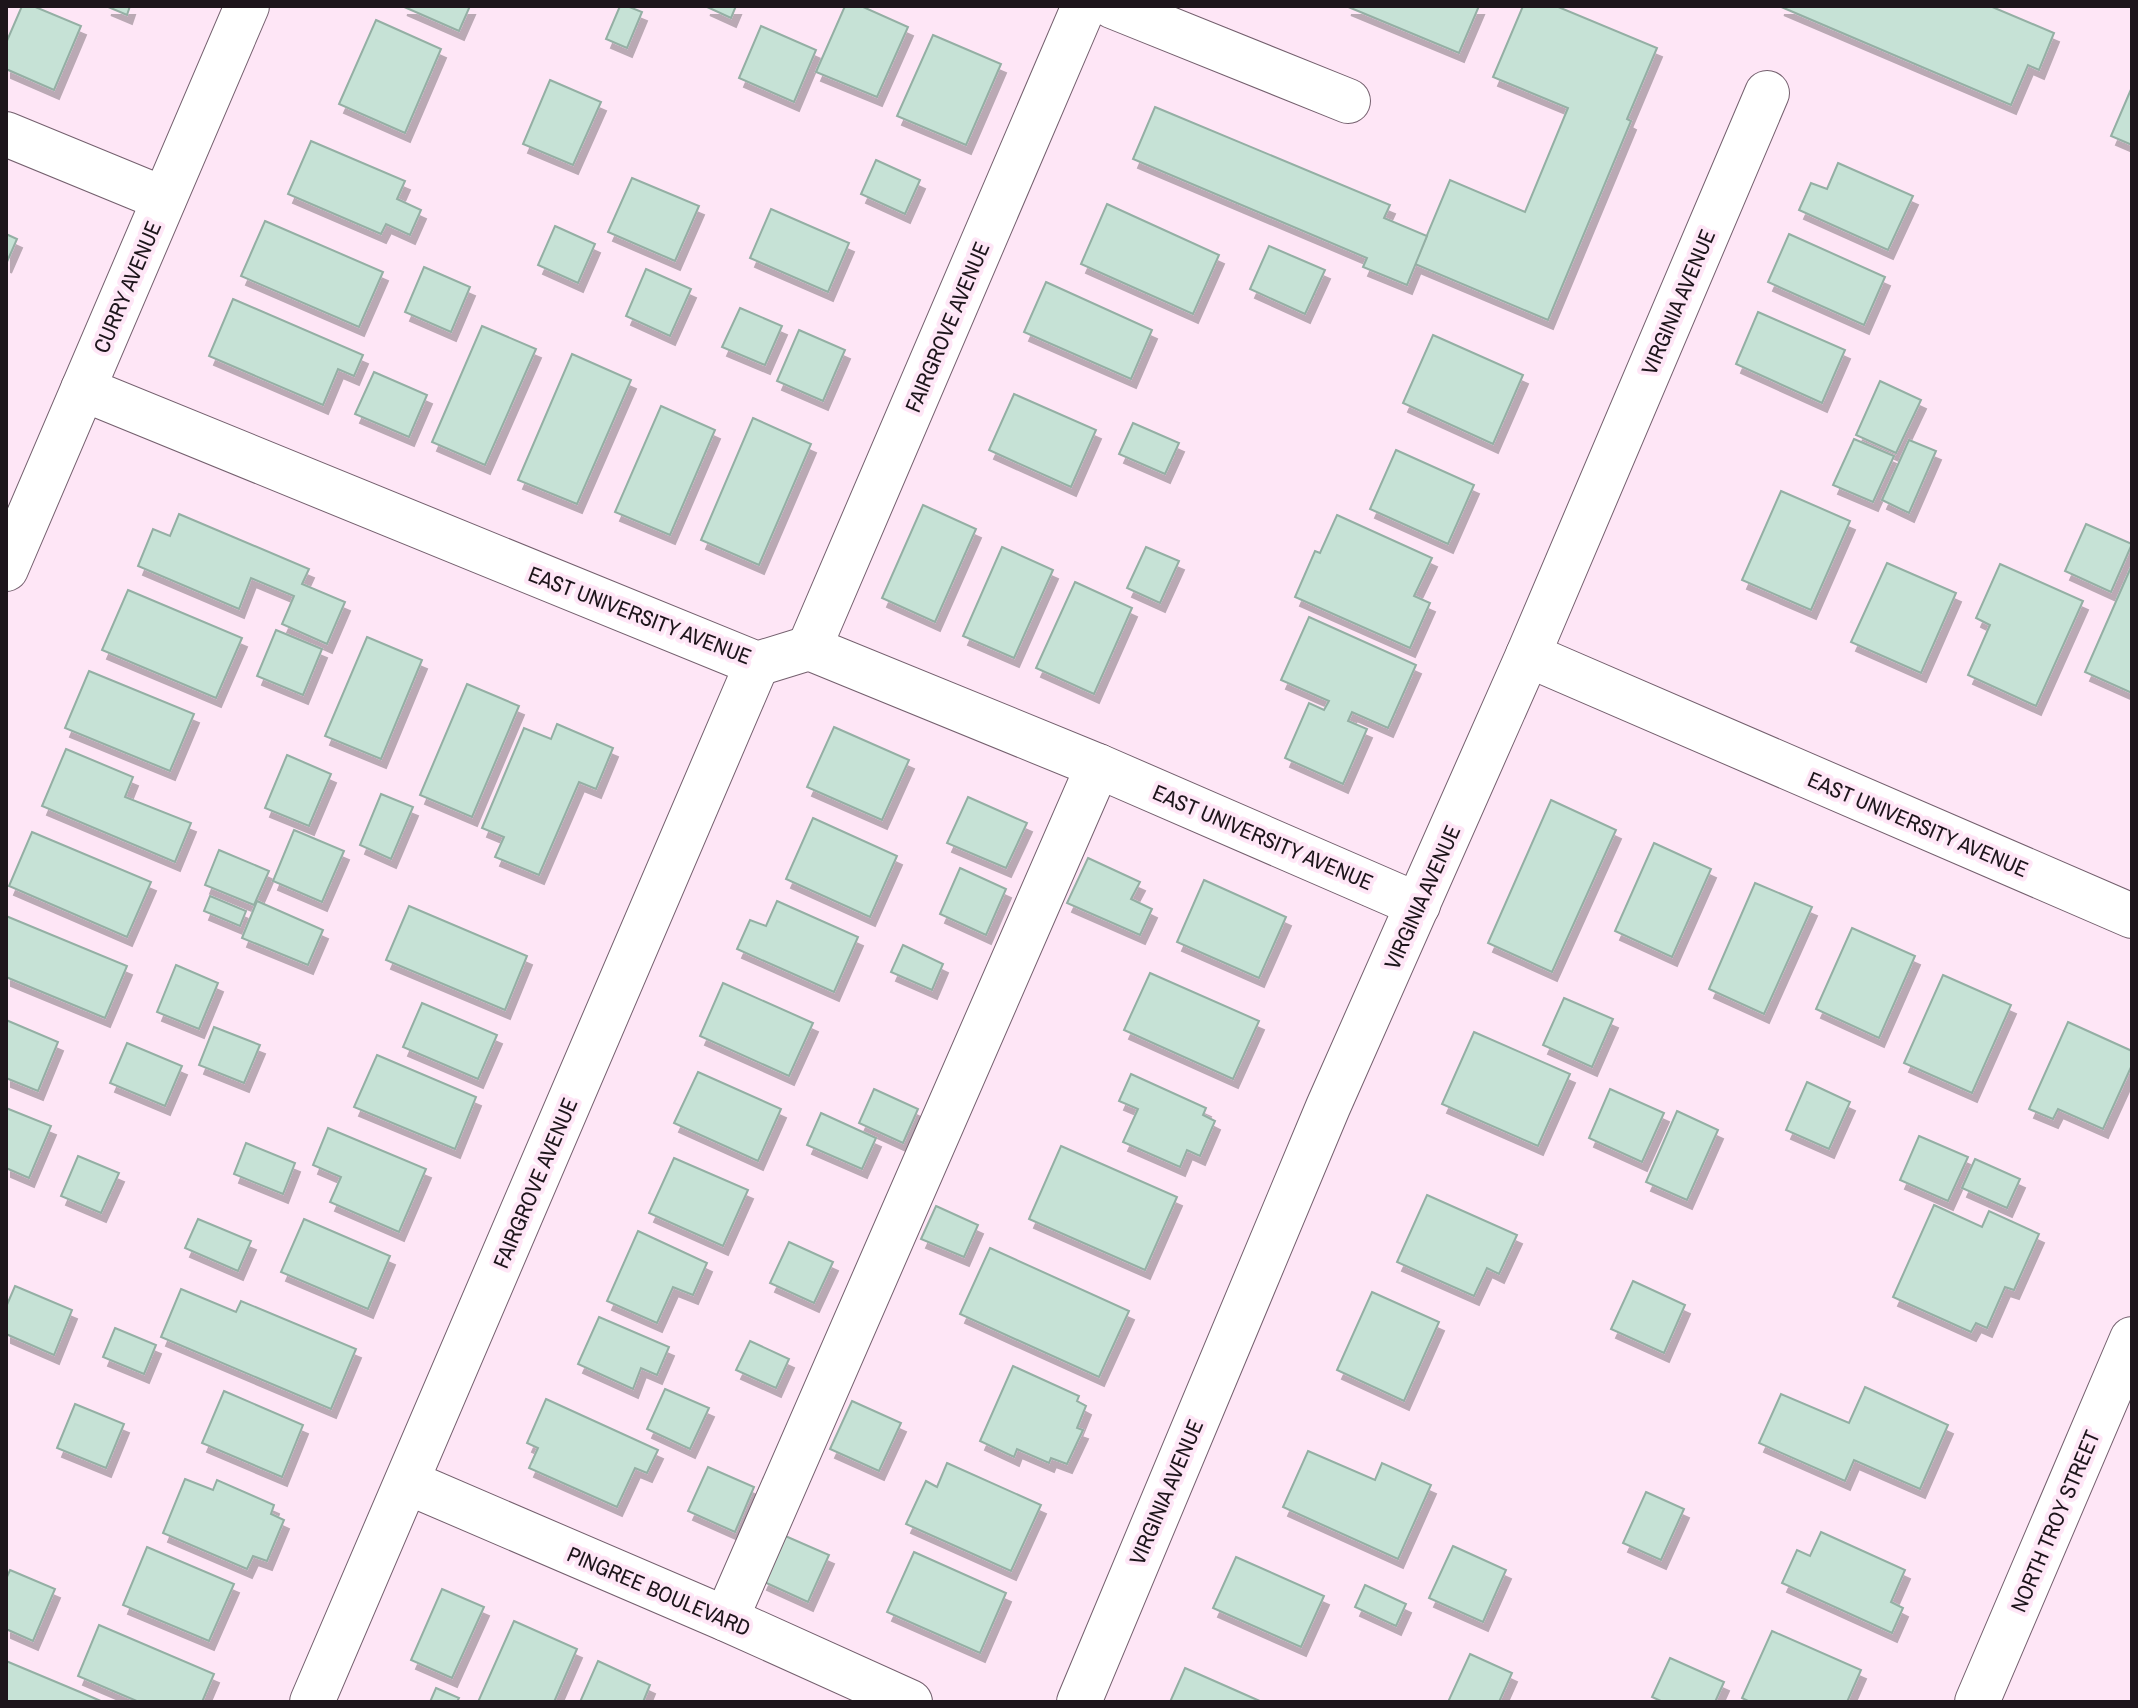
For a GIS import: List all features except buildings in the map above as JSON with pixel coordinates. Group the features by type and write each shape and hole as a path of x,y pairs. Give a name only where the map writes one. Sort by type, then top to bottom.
{"street":[{"name":"CURRY AVENUE","path":"6,569 247,6"},
{"name":"FAIRGROVE AVENUE","path":"809,648 1084,6"},
{"path":"1112,6 1348,101"},
{"name":"VIRGINIA AVENUE","path":"1079,1702 1328,1107 1528,655 1767,93"},
{"path":"6,134 164,199"},
{"name":"EAST UNIVERSITY AVENUE","path":"83,389 757,664 809,648 1098,766 1418,905"},
{"name":"EAST UNIVERSITY AVENUE","path":"1528,655 2132,916"},
{"name":"FAIRGROVE AVENUE","path":"312,1702 757,664"},
{"path":"726,1619 1098,766"},
{"name":"NORTH TROY STREET","path":"1977,1702 2132,1339"},
{"name":"PINGREE BOULEVARD","path":"407,1482 910,1702"}]}
